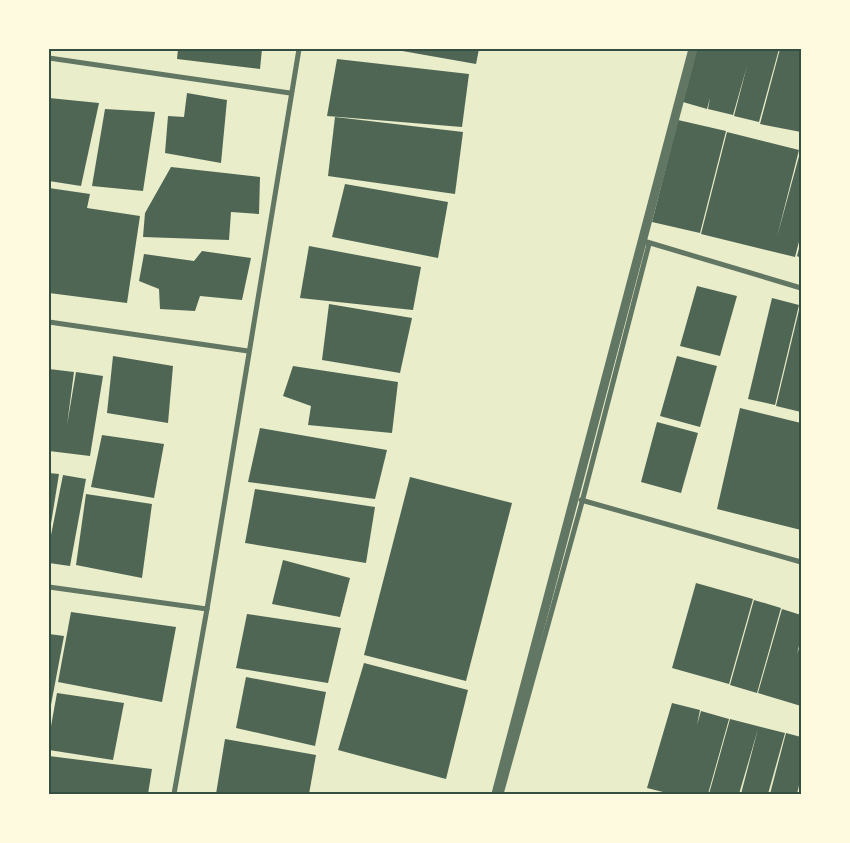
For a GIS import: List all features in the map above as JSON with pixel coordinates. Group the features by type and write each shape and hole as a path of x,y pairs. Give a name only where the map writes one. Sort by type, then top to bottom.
{"street":[{"path":"174,794 207,609 290,93 299,49"},
{"path":"501,794 582,502 693,49"},
{"path":"49,58 290,93"},
{"path":"647,241 801,288"},
{"path":"496,794 574,492 647,241"},
{"path":"49,322 248,351"},
{"path":"574,492 582,502 801,562"},
{"path":"49,587 207,609"}],"building":[{"path":"178,49 262,49 260,69 177,59"},
{"path":"391,49 479,49 476,64"},
{"path":"697,49 779,49 759,122 734,116 747,66 733,115 708,109 710,98 707,109 683,102"},
{"path":"780,49 801,49 801,132 760,124"},
{"path":"337,59 469,74 462,127 327,116"},
{"path":"187,93 227,100 221,163 165,153 168,116 184,117"},
{"path":"49,98 99,103 81,186 49,181"},
{"path":"105,109 155,112 143,191 92,186"},
{"path":"335,117 463,132 455,194 328,176"},
{"path":"678,120 726,131 700,233 652,222"},
{"path":"727,132 799,150 777,237 801,149 801,234 795,257 701,234"},
{"path":"171,167 260,177 259,214 231,212 229,240 143,237 145,213"},
{"path":"345,184 448,202 438,258 332,237"},
{"path":"49,188 90,194 87,208 140,216 127,303 49,293"},
{"path":"801,241 801,258 797,256"},
{"path":"309,246 421,267 413,310 300,298"},
{"path":"202,251 251,258 242,300 200,296 195,311 160,309 159,289 139,281 144,254 194,261"},
{"path":"697,286 737,296 720,356 680,346"},
{"path":"772,298 799,305 775,405 748,399"},
{"path":"329,304 412,318 400,373 322,360"},
{"path":"801,306 801,412 776,406"},
{"path":"113,356 173,366 168,423 107,413"},
{"path":"677,356 717,366 700,427 660,416"},
{"path":"293,366 398,382 392,433 308,425 311,406 283,396"},
{"path":"49,369 74,372 67,425 76,372 103,376 90,456 49,451"},
{"path":"740,408 801,423 801,530 717,509"},
{"path":"657,422 698,433 681,493 641,482"},
{"path":"260,428 387,450 375,499 248,482"},
{"path":"102,435 164,444 154,498 91,487"},
{"path":"49,473 59,474 50,530 49,530"},
{"path":"63,475 86,479 70,566 49,563 49,545"},
{"path":"410,477 512,503 466,681 364,655"},
{"path":"255,489 375,507 366,563 245,543"},
{"path":"86,494 152,504 142,578 76,565"},
{"path":"283,560 350,578 340,617 272,604"},
{"path":"696,583 753,599 729,684 672,668"},
{"path":"754,600 781,608 757,693 730,685"},
{"path":"782,609 801,615 801,638 797,654 801,643 801,706 758,693"},
{"path":"71,612 176,627 162,702 58,682"},
{"path":"247,614 341,628 328,683 236,668"},
{"path":"49,634 64,636 50,710 49,710"},
{"path":"364,663 468,690 446,779 338,750"},
{"path":"246,677 326,692 315,746 236,728"},
{"path":"57,693 124,703 113,760 49,750 49,737"},
{"path":"672,703 700,710 697,725 701,711 729,719 708,794 671,794 647,788"},
{"path":"730,719 785,733 768,794 741,794 758,729 739,794 709,794"},
{"path":"786,733 801,737 801,777 797,794 770,794"},
{"path":"225,739 316,755 309,794 216,794"},
{"path":"49,756 152,769 148,794 49,794"}]}
